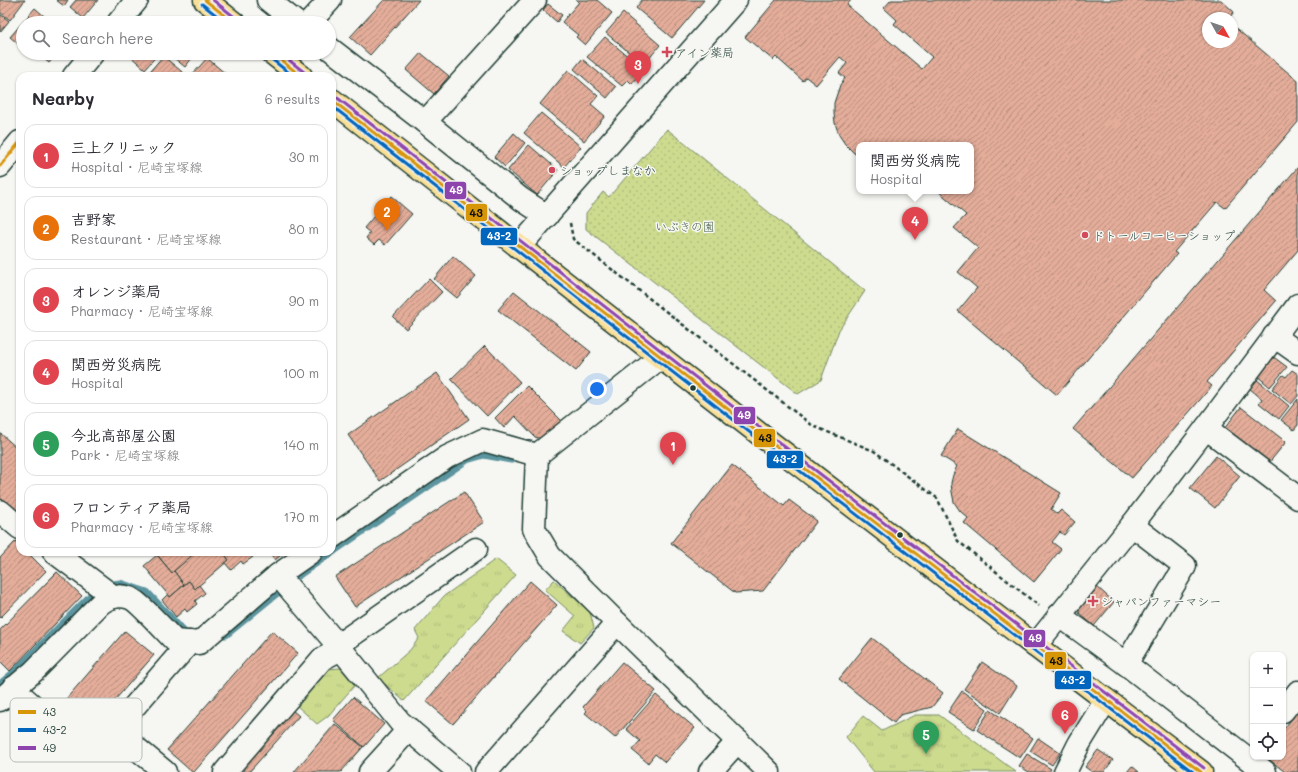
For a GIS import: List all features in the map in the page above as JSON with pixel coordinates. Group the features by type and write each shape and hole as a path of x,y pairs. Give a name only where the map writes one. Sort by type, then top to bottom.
{"main road":[{"path":"205,0 225,16"},
{"path":"281,60 296,72"},
{"path":"336,103 661,357 1035,646 1201,772"}],"street":[{"path":"124,16 137,0"},
{"path":"268,0 288,16"},
{"path":"315,16 330,0"},
{"path":"425,122 535,0"},
{"path":"519,247 736,0"},
{"path":"336,53 521,199 547,216"},
{"path":"77,72 87,60"},
{"path":"0,166 16,147"},
{"path":"1035,646 1132,525 1298,305"},
{"path":"1274,336 1298,353"},
{"path":"661,357 537,455 534,529 550,556 617,624 738,740 769,772"},
{"path":"1206,428 1298,498"},
{"path":"336,533 447,457 483,440 537,455"},
{"path":"0,511 16,525"},
{"path":"1126,664 1185,566 1132,525"},
{"path":"225,772 322,660 476,550"},
{"path":"59,556 114,597"},
{"path":"7,694 34,671 100,604 114,597 124,596 134,600 176,641 199,643 278,575 305,556"},
{"path":"278,575 340,647 400,722 459,772"},
{"path":"1059,615 1250,754"},
{"path":"486,772 617,624"},
{"path":"142,698 190,642"},
{"path":"1286,707 1298,692"},
{"path":"1065,772 1079,744 1106,700"},
{"path":"370,772 409,729"},
{"path":"710,772 738,740"},
{"path":"142,753 165,772"},
{"path":"1255,760 1265,772"}],"path":[{"path":"570,220 573,239 813,426 874,452 937,498 958,541 1045,611 1059,615"}],"green space":[{"name":"いぶきの園","path":"667,129 865,291 839,330 821,380 798,394 586,229 586,213 603,192 609,197"},
{"path":"496,559 516,575 404,701 378,678 410,650 419,638 415,630 444,596"},
{"path":"554,580 590,612 594,628 580,643 563,631 575,616 545,590"},
{"path":"340,668 355,685 328,716 317,724 296,705 328,669"},
{"path":"915,715 939,715 1016,772 874,772 846,737 863,716 882,731"}],"building":[{"path":"0,0 25,0 10,20 0,12"},
{"path":"56,0 68,0 64,6"},
{"path":"76,0 98,0 85,16 81,16 70,7"},
{"path":"384,0 419,0 370,55 350,37"},
{"path":"576,0 597,0 612,13 585,45 576,37 578,35 562,22 579,2"},
{"path":"642,0 704,0 672,38 636,8"},
{"path":"776,0 851,0 847,5 922,69 932,57 894,24 897,20 884,8 891,0 1221,0 1234,12 1202,12 1202,48 1238,48 1238,30 1298,81 1298,122 1225,208 1217,202 1174,252 1177,254 1057,395 958,311 977,288 958,272 978,248 954,228 966,215 942,194 974,194 974,142 856,142 856,154 845,144 839,135 835,123 834,113 834,103 840,85 845,78 839,73 847,63 840,57 816,85 806,77 803,81 776,57 773,60 745,37"},
{"path":"548,4 562,15 557,22 543,10"},
{"path":"35,8 44,16 28,16"},
{"path":"623,13 660,45 644,65 606,33"},
{"path":"0,14 9,21 0,32"},
{"path":"16,30 16,42 10,37"},
{"path":"605,37 644,70 632,84 628,80 622,86 587,57"},
{"path":"421,53 449,76 434,94 406,70"},
{"path":"582,59 616,87 607,98 574,69"},
{"path":"135,60 153,60 145,69"},
{"path":"160,60 168,60 182,72 149,72"},
{"path":"176,60 190,60 185,67"},
{"path":"205,60 209,60 223,72 195,72"},
{"path":"568,70 598,96 591,104 605,116 584,141 540,104"},
{"path":"541,113 581,147 564,167 524,133"},
{"path":"514,133 525,143 505,167 494,157"},
{"path":"529,145 558,170 537,195 508,170"},
{"path":"1298,167 1298,250 1264,290 1276,301 1207,382 1212,386 1132,478 1073,429"},
{"path":"391,196 412,214 385,245 379,240 374,245 366,238 370,233 364,228"},
{"path":"453,256 476,276 457,298 434,279"},
{"path":"429,279 442,292 406,329 393,317"},
{"path":"514,291 591,352 576,371 498,310"},
{"path":"485,346 520,382 487,416 451,379"},
{"path":"1271,357 1275,358 1287,367 1270,387 1256,375"},
{"path":"1292,370 1298,374 1298,396 1291,404 1272,389 1283,375 1286,377"},
{"path":"437,373 469,419 380,481 348,435"},
{"path":"1256,379 1289,406 1279,419 1259,403 1262,399 1249,388"},
{"path":"527,386 563,422 545,440 535,437 515,416 504,428 495,418"},
{"path":"1298,399 1298,425 1294,430 1281,420"},
{"path":"1241,407 1286,442 1268,464 1224,429"},
{"path":"958,429 1061,493 1051,509 1057,514 1061,510 1075,522 1064,535 1060,532 1052,542 1061,549 1034,582 964,523 968,518 960,511 954,502 952,492 951,483 957,466 941,456"},
{"path":"0,433 16,447 16,516 0,502"},
{"path":"1216,456 1240,476 1215,508 1190,488"},
{"path":"732,465 784,506 789,500 817,521 763,591 735,593 671,543"},
{"path":"464,492 484,522 355,607 335,577"},
{"path":"16,541 16,556 31,556 46,571 0,618 0,558"},
{"path":"158,556 191,556 172,573"},
{"path":"158,556 172,573 174,571 184,585 170,597 144,566"},
{"path":"191,556 226,556 229,560 195,589 189,581 184,585 174,571"},
{"path":"226,556 253,557 243,564 241,561 231,570 225,563 229,560"},
{"path":"272,556 280,556 275,560"},
{"path":"57,572 82,596 10,671 0,661 0,630"},
{"path":"189,581 195,589 199,585 205,593 195,601 197,604 187,612 185,609 176,617 162,600 168,594 170,597"},
{"path":"530,581 557,605 453,724 426,701"},
{"path":"1096,586 1114,602 1094,626 1079,613 1079,607"},
{"path":"125,631 154,655 117,698 67,698"},
{"path":"272,631 298,653 194,772 192,772 167,750"},
{"path":"872,638 943,693 932,707 900,715 894,723 839,679"},
{"path":"622,662 656,691 615,738 585,713 587,711 583,707"},
{"path":"982,662 1017,686 1000,713 964,689"},
{"path":"962,691 987,709 974,729 948,712"},
{"path":"656,695 695,728 665,762 655,754 648,763 632,750 640,741 626,729"},
{"path":"353,697 384,724 364,747 333,720"},
{"path":"291,709 299,716 249,772 245,772 240,767"},
{"path":"990,710 1033,738 1020,758 977,730"},
{"path":"1298,711 1298,772 1285,772 1270,760 1286,760 1286,726"},
{"path":"335,724 363,747 341,772 294,772"},
{"path":"1038,738 1060,753 1052,765 1030,751"},
{"path":"1098,750 1113,760 1104,772 1092,772 1085,767"},
{"path":"1027,754 1051,769 1049,772 1029,772 1019,766"},
{"path":"1132,766 1139,772 1127,772"}],"waterway":[{"path":"336,550 467,460 484,455 511,460"},
{"path":"216,635 226,635 302,573 327,556"},
{"path":"0,684 13,673 96,590 107,585 120,583 147,592 187,635 190,635"}],"transit line":[{"name":"43","path":"205,0 225,16"},
{"name":"49","path":"213,0 233,16"},
{"name":"43-2","path":"202,4 217,16"},
{"name":"43-2","path":"273,60 288,72"},
{"name":"43","path":"281,60 296,72"},
{"name":"49","path":"289,60 304,72"},
{"name":"49","path":"336,97 768,434 1204,768"},
{"name":"43","path":"336,103 765,438 1201,772"},
{"name":"43-2","path":"336,109 762,442 1193,772"},
{"name":"43","path":"0,166 16,147"}],"place":[{"name":"アイン薬局","path":"667,52"},
{"name":"オレンジ薬局","path":"638,84"},
{"name":"ショップしまなか","path":"552,170"},
{"name":"吉野家","path":"387,231"},
{"name":"ドトールコーヒーショップ","path":"1085,235"},
{"name":"関西労災病院","path":"915,240"},
{"name":"三上クリニック","path":"673,465"},
{"name":"ジャパンファーマシー","path":"1093,601"},
{"name":"フロンティア薬局","path":"1065,734"},
{"name":"今北高部屋公園","path":"926,754"}]}
